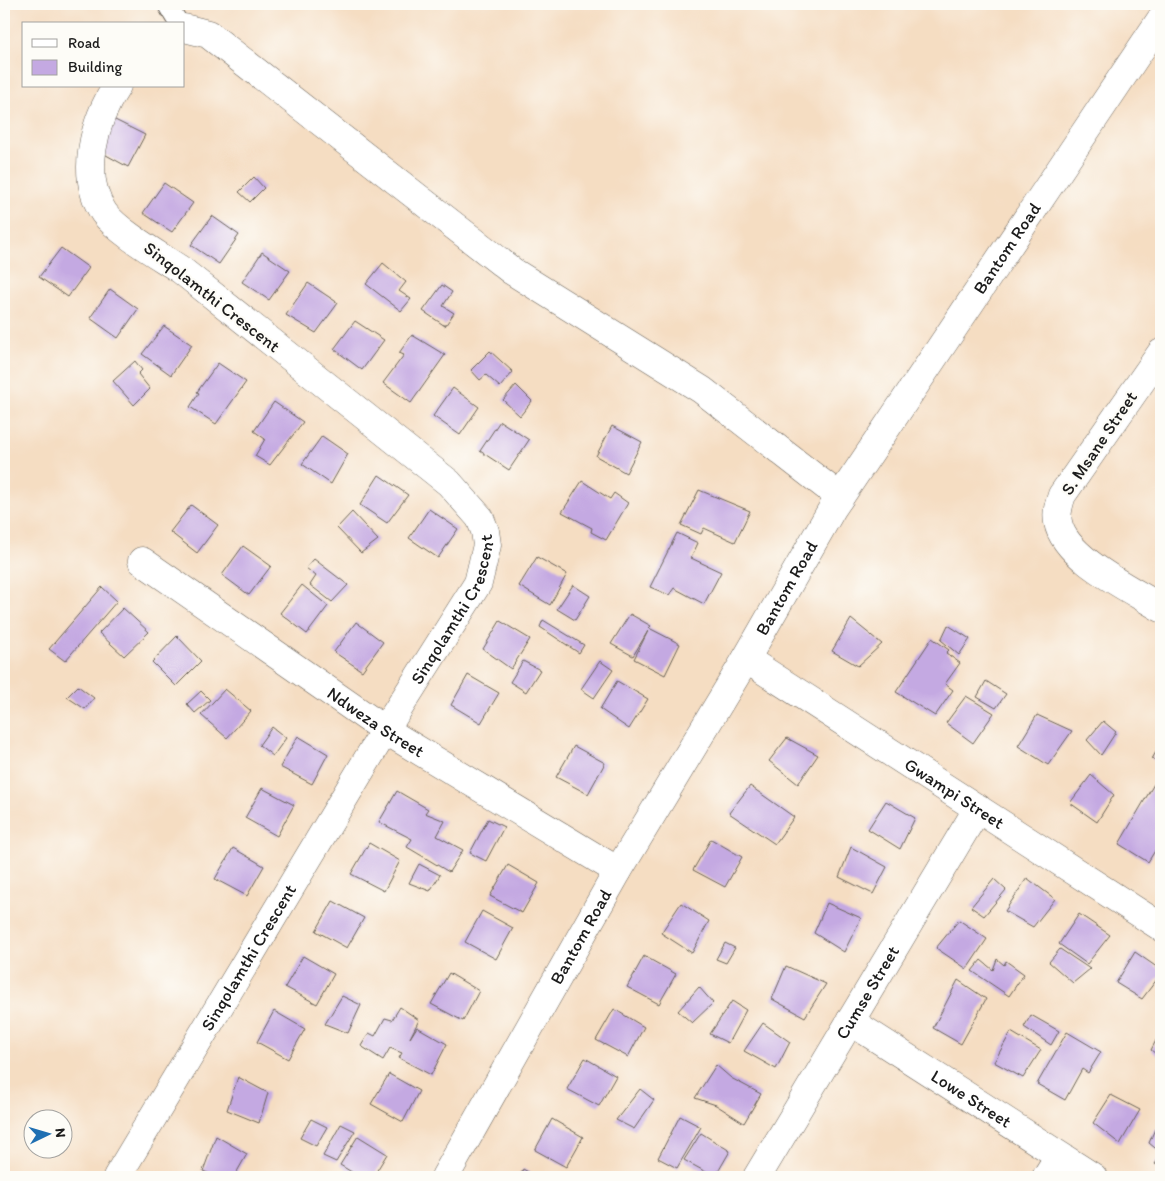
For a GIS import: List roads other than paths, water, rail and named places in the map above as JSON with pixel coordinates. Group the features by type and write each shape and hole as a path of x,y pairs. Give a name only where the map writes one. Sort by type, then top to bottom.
{"street":[{"name":"Bantom Road","path":"445,1177 618,871 840,497 1161,20"},
{"path":"185,28 208,34 512,272 702,390 840,497"},
{"name":"Sinqolamthi Crescent","path":"116,88 94,136 92,155 92,181 97,199 105,214 149,250 181,270 449,483 480,518 487,545 478,583 385,730 117,1177"},
{"name":"S. Msane Street","path":"1161,353 1062,495 1058,509 1058,521 1061,534 1070,547 1086,561 1161,608"},
{"name":"Ndweza Street","path":"142,561 385,730 618,871"},
{"name":"Gwampi Street","path":"746,658 1161,927"},
{"name":"Cumse Street","path":"757,1177 978,808"},
{"name":"Lowe Street","path":"850,1021 1052,1167 1093,1177"}],"lane":[{"path":"167,4 178,22"}]}
